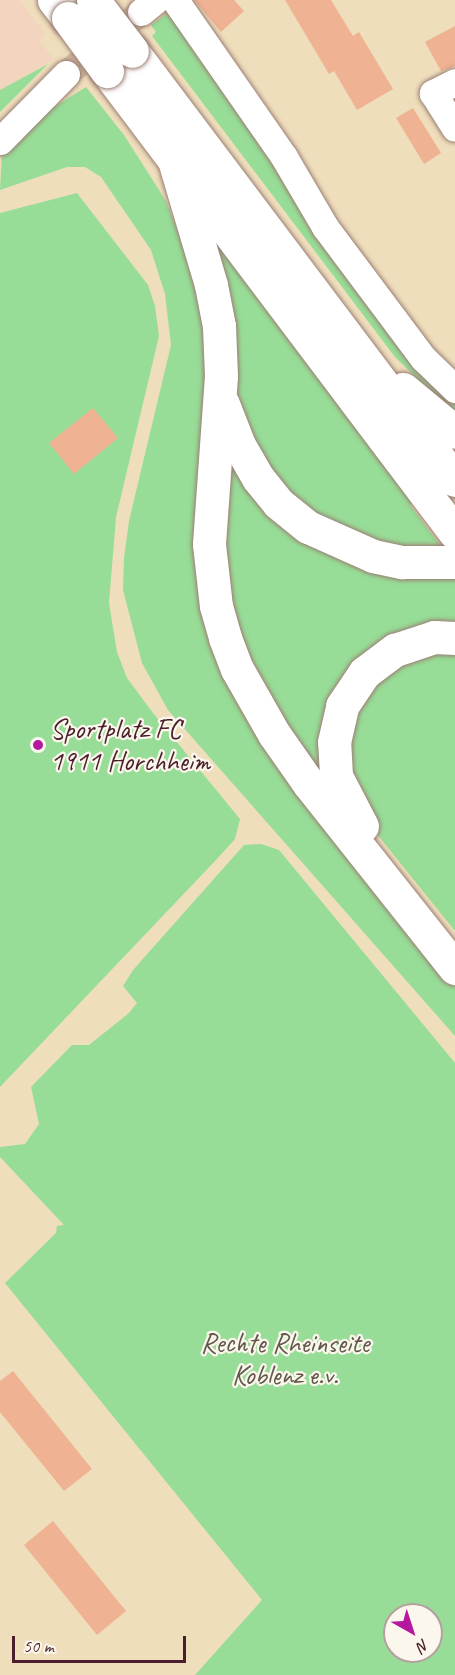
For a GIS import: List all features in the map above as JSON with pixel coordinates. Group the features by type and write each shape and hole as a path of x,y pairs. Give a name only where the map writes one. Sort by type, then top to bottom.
{"highway":[{"path":"71,6 119,61 359,353 455,480"},
{"path":"119,61 174,160 455,533"},
{"path":"174,160 216,304 220,397 209,544 216,606 237,669 274,734 309,784 455,968"},
{"path":"359,353 455,432"},
{"path":"220,397 239,445 258,478 278,503 308,527 373,556 402,562 455,562"},
{"path":"455,638 415,642 395,650 364,673 342,706 333,759 342,793 362,827 455,941"}],"street":[{"path":"176,0 284,157 325,227 423,358 455,389"},
{"path":"0,141 66,74"},
{"path":"455,82 433,93 455,128"}],"shaded area":[{"path":"0,0 19,0 46,35 39,41 54,59 0,91"}],"green space":[{"path":"173,9 455,398 455,416 395,357 152,36 156,32 151,25"},
{"path":"48,64 0,112 0,90"},
{"path":"86,87 124,135 166,201 203,296 214,637 455,977 455,1036 168,710 142,663 123,590 124,558 129,521 171,345 165,294 151,250 101,177 85,167 67,167 0,190 2,152 41,115"},
{"path":"77,193 148,285 155,306 159,336 116,517 109,603 117,652 127,678 240,819 235,839 0,1087 0,213"},
{"path":"209,228 414,501 410,505 444,550 394,547 324,523 276,482 241,412"},
{"path":"228,445 249,484 455,574 455,625 383,642 329,785 258,688 220,569"},
{"path":"455,647 455,931 368,823 344,760 362,694 384,671"},
{"name":"Rechte Rheinseite Koblenz e.v.","path":"261,844 279,850 455,1063 455,1675 195,1675 262,1600 5,1283 56,1233 57,1226 64,1225 0,1157 0,1147 25,1144 39,1124 31,1087 72,1045 89,1045 129,1013 137,1003 123,986 133,970 244,845"}],"building":[{"path":"194,0 234,0 244,11 221,32"},
{"path":"285,0 331,0 353,36 359,32 393,89 357,110 334,71 329,74"},
{"path":"455,26 455,66 441,71 425,42"},
{"path":"413,108 441,153 424,164 396,118"},
{"path":"93,408 118,438 74,474 49,443"},
{"path":"13,1371 92,1469 64,1491 0,1412 0,1381"},
{"path":"53,1521 126,1611 97,1635 24,1545"}],"tunnel":[{"path":"66,74 141,12"}],"place":[{"name":"Sportplatz FC 1911 Horchheim","path":"38,745"}]}
